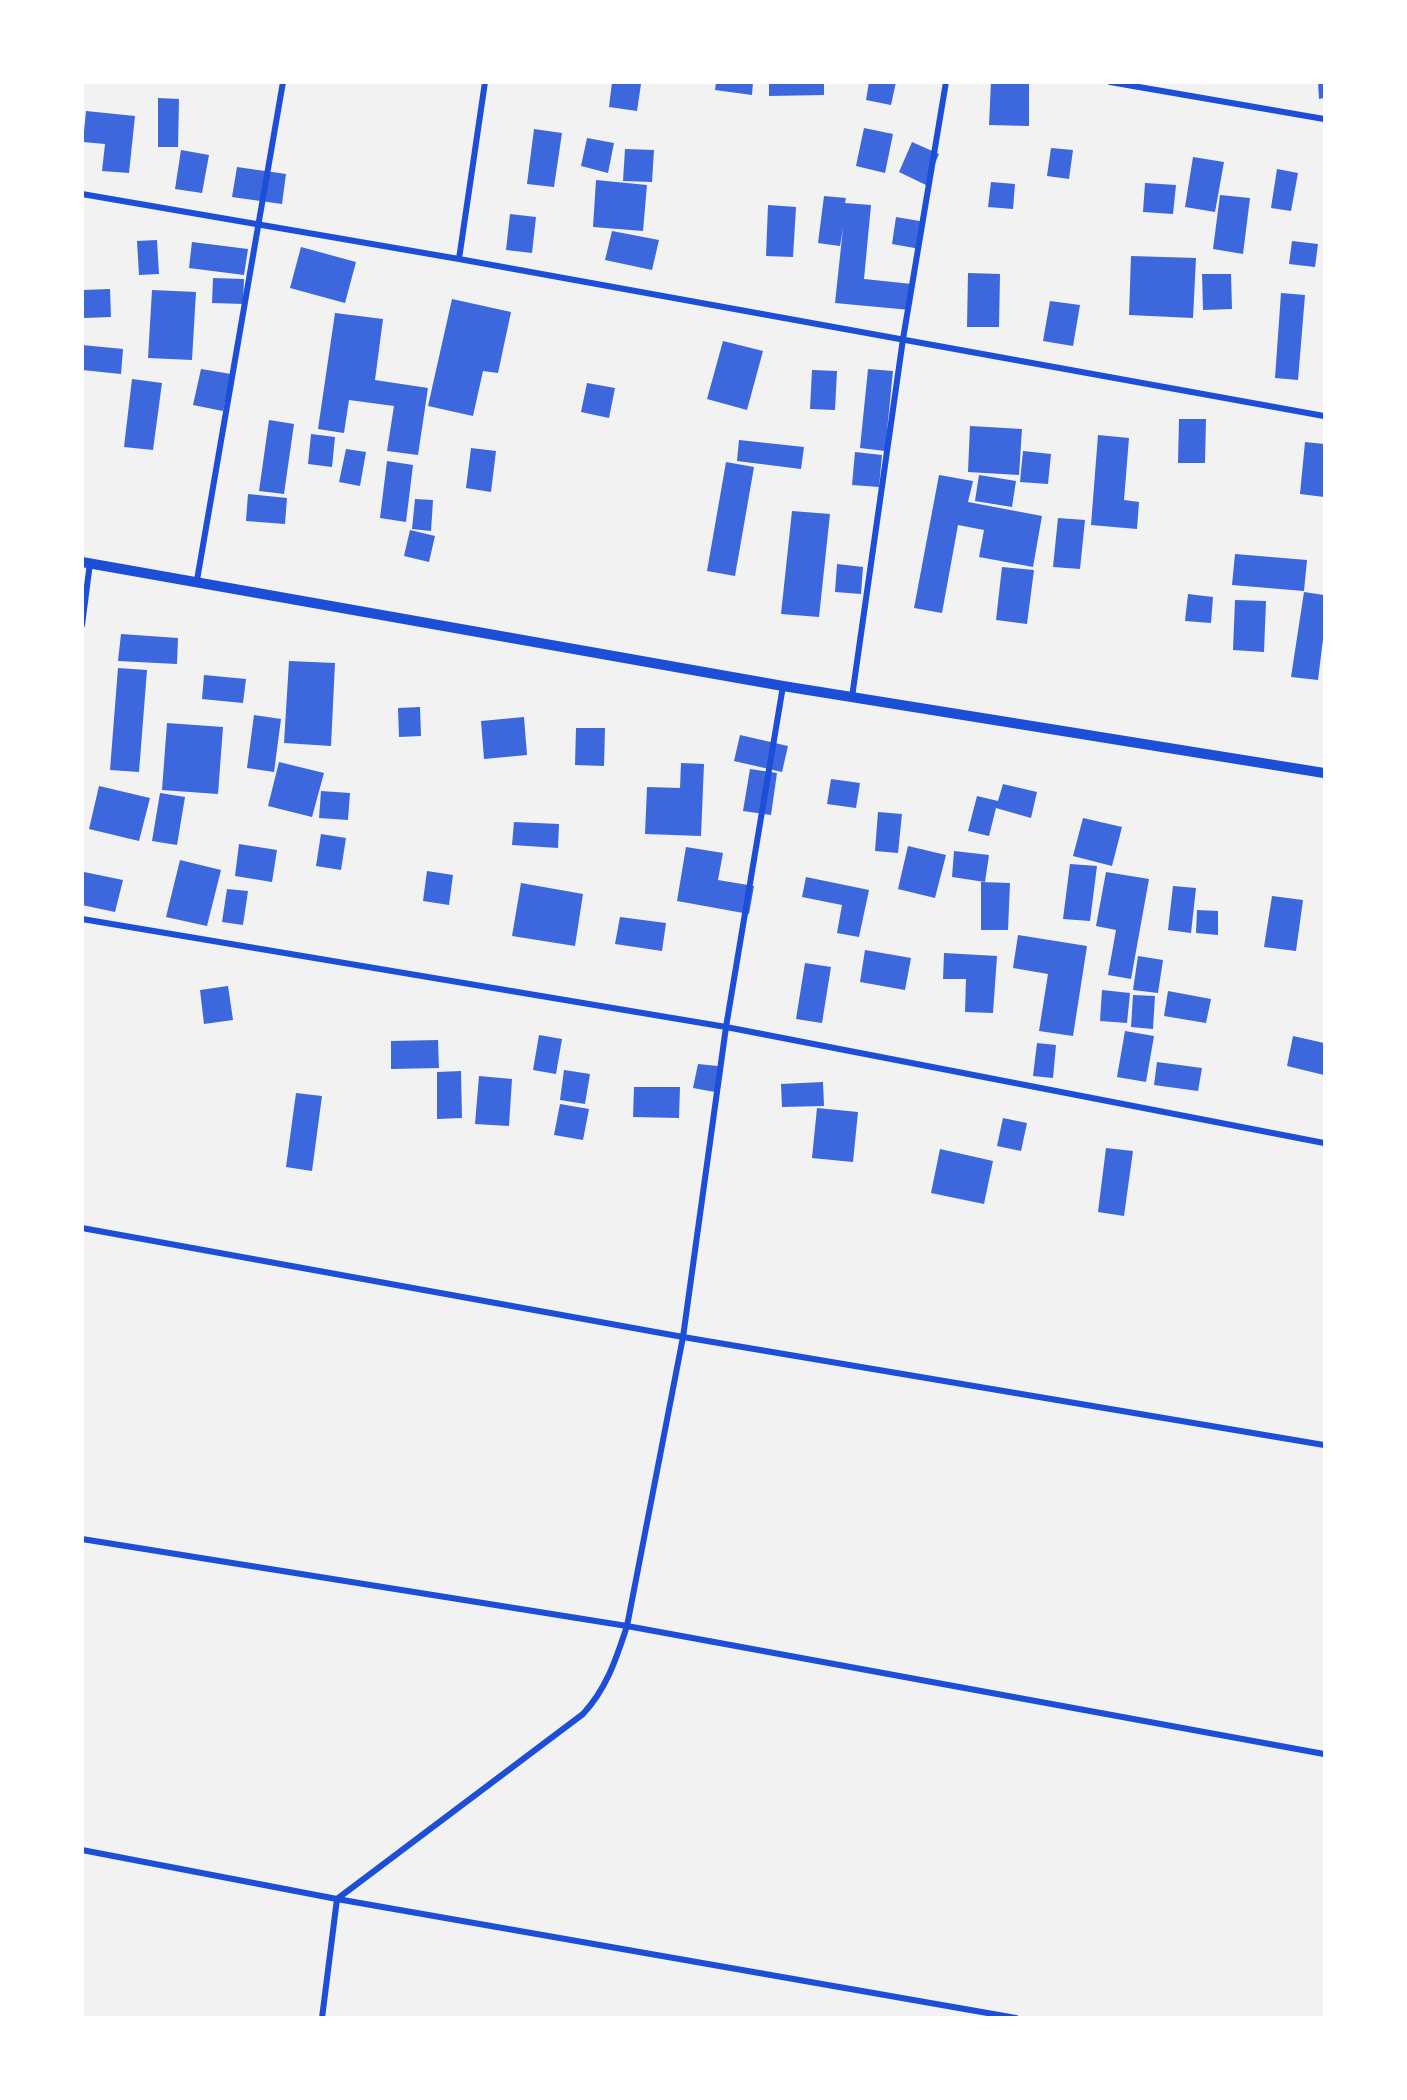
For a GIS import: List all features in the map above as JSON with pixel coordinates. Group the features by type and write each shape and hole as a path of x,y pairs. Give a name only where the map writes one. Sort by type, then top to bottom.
{"street":[{"path":"197,580 260,226 283,82"},
{"path":"459,259 485,82"},
{"path":"852,697 903,339 946,82"},
{"path":"1110,82 1324,119"},
{"path":"82,194 459,259 1324,416"},
{"path":"82,625 86,562 783,686 1324,773"},
{"path":"322,2018 337,1899 583,1714 599,1697 612,1671 627,1626 683,1337 726,1027 783,686"},
{"path":"82,919 726,1027 1324,1143"},
{"path":"82,1228 683,1337 1324,1444"},
{"path":"82,1539 627,1626 1324,1754"},
{"path":"82,1850 337,1899 1016,2018"}],"building":[{"path":"612,82 641,84 637,111 609,107"},
{"path":"716,82 753,82 752,95 715,90"},
{"path":"769,82 824,82 824,95 769,96"},
{"path":"869,82 896,82 891,105 866,100"},
{"path":"991,82 1029,83 1029,126 989,125"},
{"path":"1318,82 1324,82 1324,98 1319,99"},
{"path":"158,98 179,99 178,147 158,147"},
{"path":"86,111 135,116 129,173 102,171 105,144 83,142"},
{"path":"864,128 893,134 885,173 856,166"},
{"path":"534,129 562,133 554,187 527,184"},
{"path":"587,138 614,143 608,173 581,166"},
{"path":"912,142 939,154 926,185 899,172"},
{"path":"1051,148 1073,150 1069,179 1047,176"},
{"path":"625,149 654,150 652,182 623,181"},
{"path":"181,150 209,155 202,193 175,189"},
{"path":"1193,157 1224,162 1215,212 1185,207"},
{"path":"237,167 286,174 282,204 232,197"},
{"path":"1277,169 1298,173 1291,211 1271,208"},
{"path":"596,180 647,185 643,231 593,227"},
{"path":"991,182 1015,184 1013,209 988,207"},
{"path":"1145,183 1176,185 1173,214 1143,212"},
{"path":"1220,195 1250,198 1243,254 1213,249"},
{"path":"824,196 846,198 845,203 871,205 864,279 912,284 910,310 835,303 843,228 840,246 818,243"},
{"path":"768,205 796,207 793,257 766,256"},
{"path":"510,214 536,217 532,253 506,250"},
{"path":"896,217 925,222 920,249 892,244"},
{"path":"612,231 659,240 652,270 605,260"},
{"path":"157,240 159,274 139,275 137,241"},
{"path":"1292,241 1318,244 1315,267 1289,264"},
{"path":"192,242 248,249 244,275 189,268"},
{"path":"301,247 356,262 345,303 290,288"},
{"path":"1131,256 1196,258 1193,318 1129,315"},
{"path":"968,273 1000,274 999,327 967,327"},
{"path":"1202,274 1231,274 1232,309 1203,310"},
{"path":"213,278 244,279 243,304 212,303"},
{"path":"110,289 111,317 83,318 82,290"},
{"path":"152,290 196,292 192,360 148,358"},
{"path":"1281,293 1305,295 1298,380 1275,378"},
{"path":"452,299 511,312 498,373 483,371 473,416 428,406"},
{"path":"1050,301 1080,305 1073,346 1043,341"},
{"path":"335,313 383,319 375,380 428,388 418,455 387,451 394,406 349,400 344,433 318,429"},
{"path":"723,341 763,351 747,410 707,399"},
{"path":"82,345 123,349 121,374 82,370"},
{"path":"201,369 231,374 223,411 193,405"},
{"path":"868,369 893,371 885,451 860,448"},
{"path":"812,370 837,371 835,410 810,409"},
{"path":"132,379 162,383 153,450 124,447"},
{"path":"587,383 615,388 609,418 581,412"},
{"path":"1179,419 1206,419 1205,463 1178,463"},
{"path":"269,420 294,424 284,494 259,491"},
{"path":"970,426 1022,429 1019,475 968,472"},
{"path":"311,434 335,437 332,467 308,464"},
{"path":"1098,435 1129,438 1124,500 1139,502 1137,529 1091,525"},
{"path":"739,440 804,447 801,469 737,461"},
{"path":"1305,442 1324,444 1324,497 1300,494"},
{"path":"471,448 496,451 491,492 466,488"},
{"path":"346,449 366,452 360,486 339,482"},
{"path":"1023,451 1051,454 1048,484 1020,482"},
{"path":"855,452 882,455 879,487 852,485"},
{"path":"387,461 413,465 406,522 380,518"},
{"path":"726,462 754,467 735,576 707,571"},
{"path":"939,475 973,481 968,502 1042,516 1033,567 979,557 984,530 958,525 942,613 914,608"},
{"path":"979,475 1016,481 1012,507 975,501"},
{"path":"248,494 287,498 285,524 246,521"},
{"path":"415,499 433,500 431,531 412,529"},
{"path":"792,511 830,514 819,617 781,614"},
{"path":"1058,518 1085,520 1080,569 1053,567"},
{"path":"410,530 435,536 429,562 404,556"},
{"path":"1235,554 1307,560 1304,591 1232,585"},
{"path":"837,564 863,567 861,594 835,592"},
{"path":"1002,567 1034,570 1027,624 996,620"},
{"path":"1304,592 1324,595 1324,631 1318,680 1291,677"},
{"path":"1188,594 1213,597 1211,623 1185,621"},
{"path":"1235,600 1266,601 1264,652 1233,650"},
{"path":"121,634 178,638 177,664 118,661"},
{"path":"289,661 335,663 331,746 284,743"},
{"path":"118,668 147,670 139,772 110,770"},
{"path":"204,675 246,679 243,703 202,699"},
{"path":"420,707 421,736 399,737 398,708"},
{"path":"254,715 281,719 274,772 247,768"},
{"path":"524,717 527,755 484,759 481,721"},
{"path":"167,723 223,727 218,794 162,790"},
{"path":"576,728 605,728 604,766 575,765"},
{"path":"740,735 788,746 782,772 734,761"},
{"path":"279,762 324,773 312,817 268,806"},
{"path":"681,763 704,764 701,836 645,834 647,787 680,788"},
{"path":"750,769 777,773 771,815 743,811"},
{"path":"831,779 860,783 856,808 827,804"},
{"path":"1003,784 1037,792 1031,818 996,808 989,836 968,831 977,796 998,801"},
{"path":"99,786 150,798 139,841 89,829"},
{"path":"321,791 350,793 348,820 319,818"},
{"path":"160,793 185,797 177,845 152,841"},
{"path":"878,812 902,814 898,853 875,851"},
{"path":"1083,818 1122,827 1112,866 1073,856"},
{"path":"514,822 559,824 558,848 512,845"},
{"path":"321,834 346,838 341,870 316,866"},
{"path":"239,844 277,850 272,882 235,876"},
{"path":"908,846 946,855 935,898 898,889"},
{"path":"686,847 723,853 718,880 754,886 749,914 677,901"},
{"path":"954,851 989,855 985,882 952,877"},
{"path":"180,860 221,870 207,926 166,917"},
{"path":"1070,864 1097,866 1090,921 1063,919"},
{"path":"427,871 453,875 449,905 423,901"},
{"path":"84,872 123,880 115,912 82,905"},
{"path":"1106,872 1149,879 1131,979 1108,975 1116,930 1096,926"},
{"path":"806,877 869,890 859,937 837,933 842,905 802,897"},
{"path":"981,882 1010,883 1008,930 981,930"},
{"path":"521,883 583,894 575,946 512,936"},
{"path":"1173,886 1196,888 1191,933 1168,930"},
{"path":"227,889 248,891 243,925 222,922"},
{"path":"1272,896 1303,900 1296,951 1264,947"},
{"path":"1197,910 1218,911 1218,935 1196,933"},
{"path":"620,917 666,923 662,951 615,944"},
{"path":"1018,935 1087,946 1073,1036 1039,1031 1048,974 1013,968"},
{"path":"865,950 911,958 905,990 860,982"},
{"path":"944,953 997,956 993,1013 965,1012 966,979 943,979"},
{"path":"1138,956 1163,960 1158,993 1133,990"},
{"path":"805,963 831,967 822,1023 796,1019"},
{"path":"228,986 233,1020 204,1024 200,990"},
{"path":"1102,990 1130,993 1127,1023 1100,1021"},
{"path":"1168,991 1211,999 1206,1023 1164,1016"},
{"path":"1133,995 1155,996 1153,1029 1131,1027"},
{"path":"1125,1031 1154,1036 1146,1082 1117,1077"},
{"path":"539,1035 562,1039 556,1074 533,1070"},
{"path":"1293,1036 1324,1043 1324,1075 1287,1066"},
{"path":"438,1040 439,1068 391,1069 391,1041"},
{"path":"1037,1043 1056,1045 1053,1078 1033,1076"},
{"path":"1157,1062 1202,1068 1198,1091 1154,1085"},
{"path":"698,1064 718,1066 715,1092 693,1088"},
{"path":"564,1070 590,1074 585,1104 560,1100"},
{"path":"461,1071 462,1118 437,1119 437,1072"},
{"path":"479,1076 512,1079 509,1126 475,1124"},
{"path":"823,1082 824,1106 782,1107 781,1084"},
{"path":"634,1087 680,1087 679,1118 633,1117"},
{"path":"296,1093 322,1096 312,1171 286,1167"},
{"path":"560,1104 589,1109 583,1140 554,1135"},
{"path":"817,1108 858,1112 853,1162 812,1158"},
{"path":"1003,1118 1027,1123 1021,1151 997,1146"},
{"path":"1106,1148 1133,1151 1124,1216 1098,1212"},
{"path":"940,1149 993,1161 984,1204 931,1193"}]}
